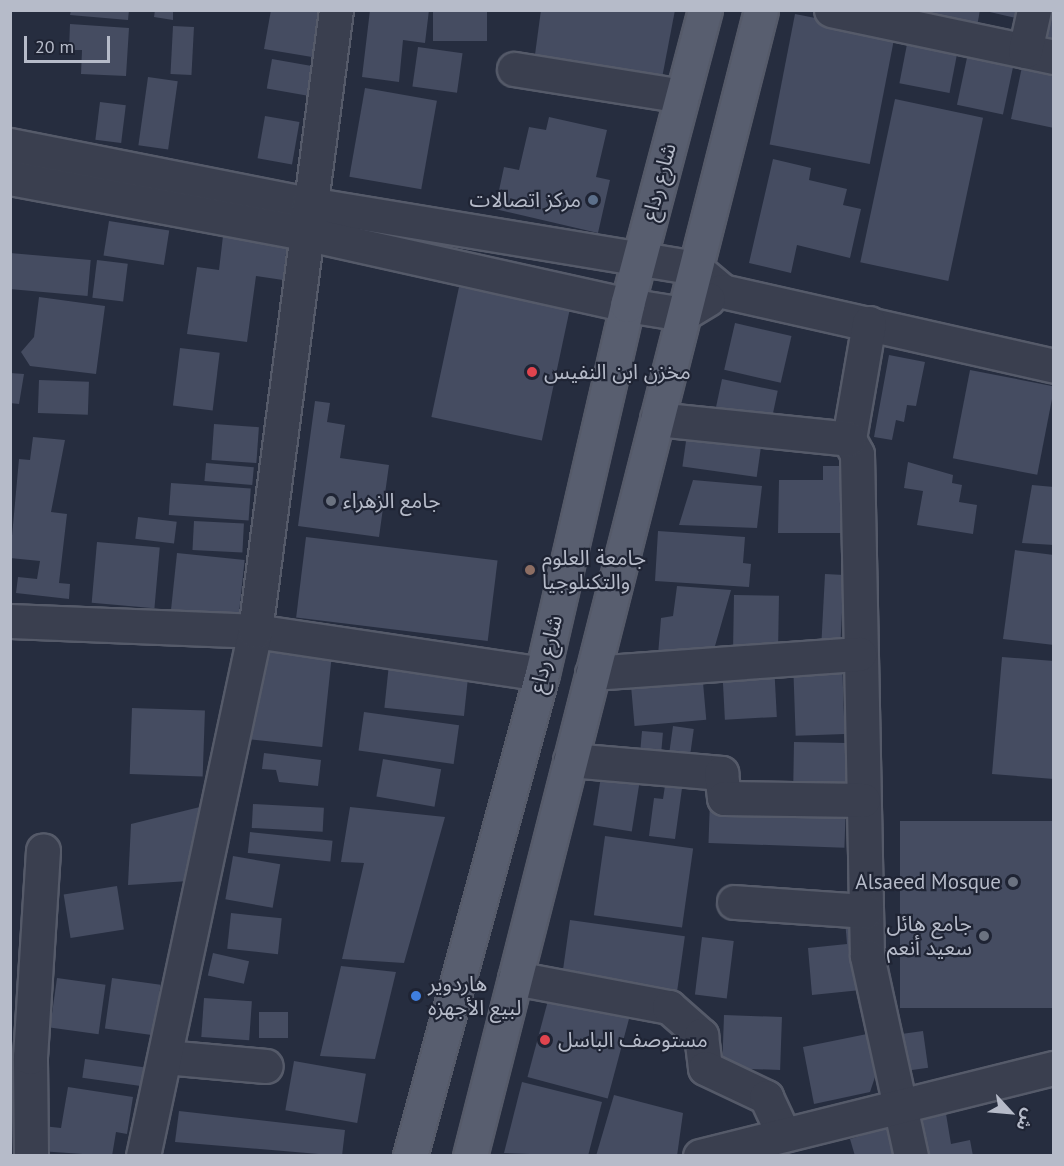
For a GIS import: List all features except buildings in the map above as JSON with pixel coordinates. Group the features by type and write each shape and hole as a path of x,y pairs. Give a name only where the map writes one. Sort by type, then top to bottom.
{"main road":[{"name":"شارع رداع","path":"411,1155 542,674 627,305 705,10"},
{"path":"470,1155 761,10"}],"street":[{"path":"143,1155 255,631 336,10"},
{"path":"831,10 908,18 1039,54 1034,10"},
{"path":"514,69 682,96"},
{"path":"10,145 308,219 627,305 683,314 723,291"},
{"path":"10,178 308,219 639,259 695,268 723,291 1053,366"},
{"path":"869,323 849,439 857,454 859,654 867,956 911,1155"},
{"path":"657,418 849,439"},
{"path":"10,621 255,631 542,674"},
{"path":"592,673 859,654"},
{"path":"570,760 721,773 724,798 863,800"},
{"path":"31,1155 20,1051 43,850"},
{"path":"734,902 866,912"},
{"path":"515,978 669,1007 701,1035 705,1068 766,1096 783,1133"},
{"path":"165,1057 266,1066"},
{"path":"700,1155 1053,1068"}],"place":[{"name":"مركز اتصالات","path":"593,200"},
{"name":"مخزن ابن النفيس","path":"532,372"},
{"name":"جامع الزهراء","path":"331,501"},
{"name":"جامعة العلوم والتكنلوجيا","path":"530,570"},
{"name":"Alsaeed Mosque","path":"1013,882"},
{"name":"جامع هائل سعيد أنعم","path":"984,936"},
{"name":"هاردوير لبيع الأجهزه","path":"416,996"},
{"name":"مستوصف الباسل","path":"545,1040"}]}
